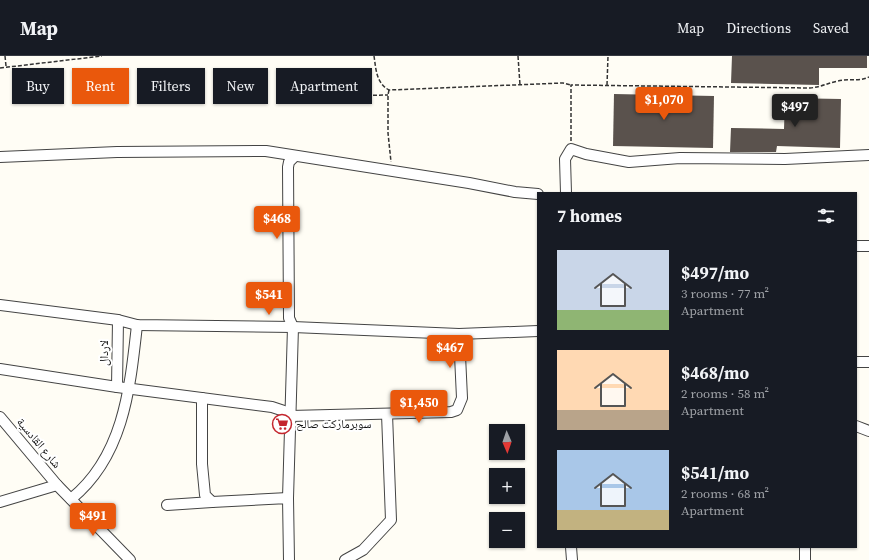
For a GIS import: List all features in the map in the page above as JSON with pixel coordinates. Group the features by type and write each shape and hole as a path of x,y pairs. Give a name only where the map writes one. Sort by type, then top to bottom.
{"street":[{"path":"566,192 565,159 571,149 586,154 629,162 680,158 785,159 869,155"},
{"path":"0,157 125,152 266,151 469,183 515,192 537,194"},
{"path":"279,154 284,159 288,167"},
{"path":"289,560 288,498 293,327 289,318 288,167 289,162 295,156"},
{"path":"857,246 869,246"},
{"path":"0,305 118,320 137,325 293,327 459,334 537,331"},
{"name":"لاردال","path":"116,387 118,320"},
{"path":"71,499 80,492 99,469 111,447 120,425 130,388 137,325"},
{"path":"0,369 116,387 272,406 284,411 290,416 451,412 457,410 462,398 459,334"},
{"path":"857,362 869,362"},
{"path":"202,398 203,490 205,495 212,502"},
{"path":"345,560 363,550 391,520 387,414"},
{"name":"شارع القادسية","path":"0,417 57,485 130,560"},
{"path":"857,426 869,431"},
{"path":"0,502 57,485"},
{"path":"167,505 288,498"},
{"path":"572,548 572,560"},
{"path":"805,548 805,560"}],"path":[{"path":"5,56 6,66"},
{"path":"0,68 6,66 102,56"},
{"path":"374,56 377,76 381,83 389,90 520,86 564,83 571,85 810,88 822,87 839,80 864,79 869,77"},
{"path":"518,56 520,86"},
{"path":"607,85 608,56"},
{"path":"571,85 571,149"},
{"path":"389,90 388,133 393,172"},
{"path":"372,95 388,95"}],"building":[{"path":"732,56 867,56 867,68 819,68 819,85 731,83"},
{"path":"614,94 714,96 713,148 613,146"},
{"path":"785,98 841,99 840,148 777,146 776,152 730,152 731,128 784,129"}],"place":[{"name":"سوبرماركت صالح","path":"282,424"}]}
